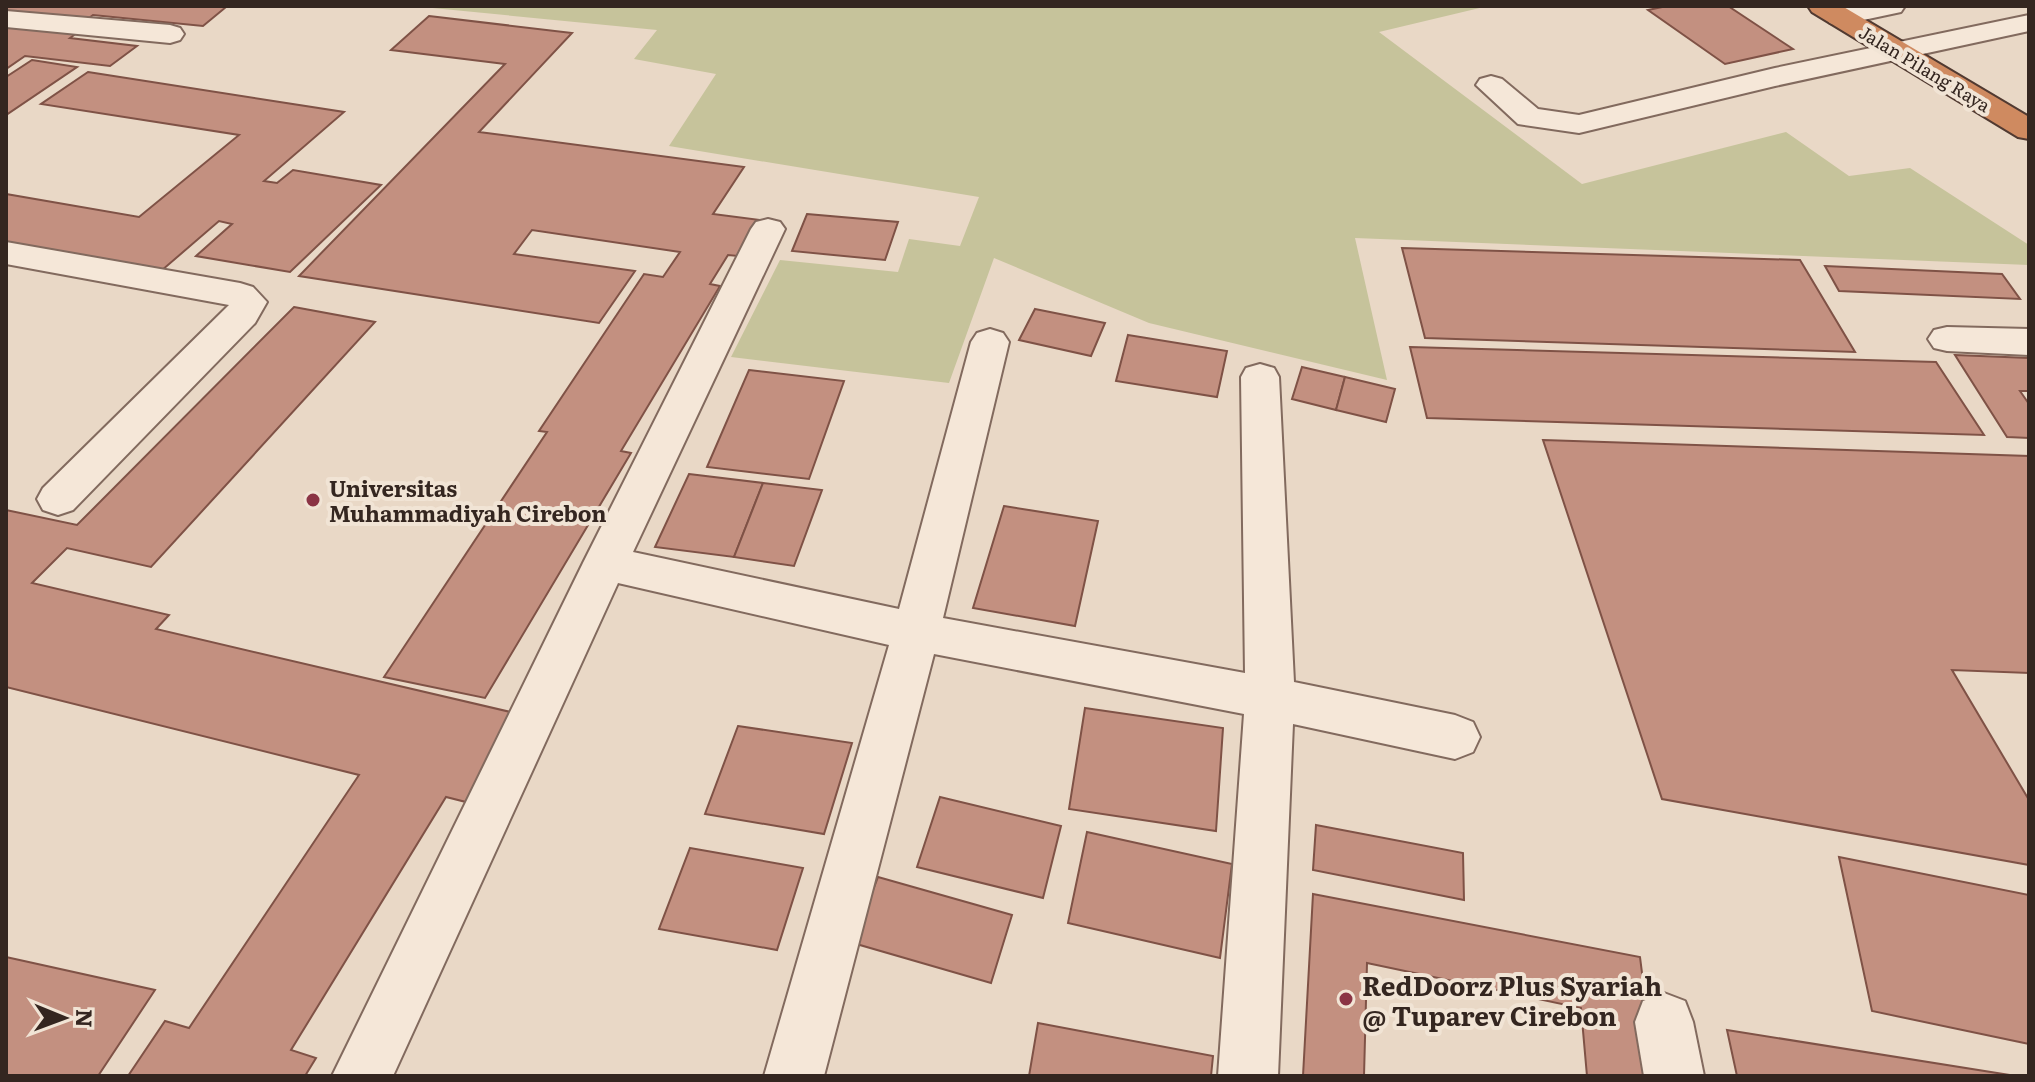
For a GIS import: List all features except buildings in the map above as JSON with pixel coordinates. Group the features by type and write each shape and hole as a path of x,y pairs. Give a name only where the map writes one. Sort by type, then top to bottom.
{"highway":[{"name":"Jalan Pilang Raya","path":"1831,11 2029,130"}],"street":[{"path":"1831,11 1891,6"},
{"path":"6,19 170,34"},
{"path":"1491,85 1529,117 1579,124 2029,23"},
{"path":"362,1076 605,563 768,229"},
{"path":"6,253 240,295 249,302 242,315 58,499"},
{"path":"1947,339 2029,342"},
{"path":"794,1076 916,632 990,342"},
{"path":"1248,1076 1270,698 1260,377"},
{"path":"605,563 916,632 1270,698 1455,737"}],"shaded area":[{"path":"412,6 1488,6 1379,32 1582,184 1786,132 1849,176 1910,168 2029,245 2029,265 1355,238 1387,380 1149,323 994,258 949,383 731,357 780,260 898,272 909,239 960,246 979,197 669,146 716,74 634,59 657,30"}],"place":[{"name":"Universitas Muhammadiyah Cirebon","path":"313,500"},
{"name":"RedDoorz Plus Syariah @ Tuparev Cirebon","path":"1346,999"}]}
